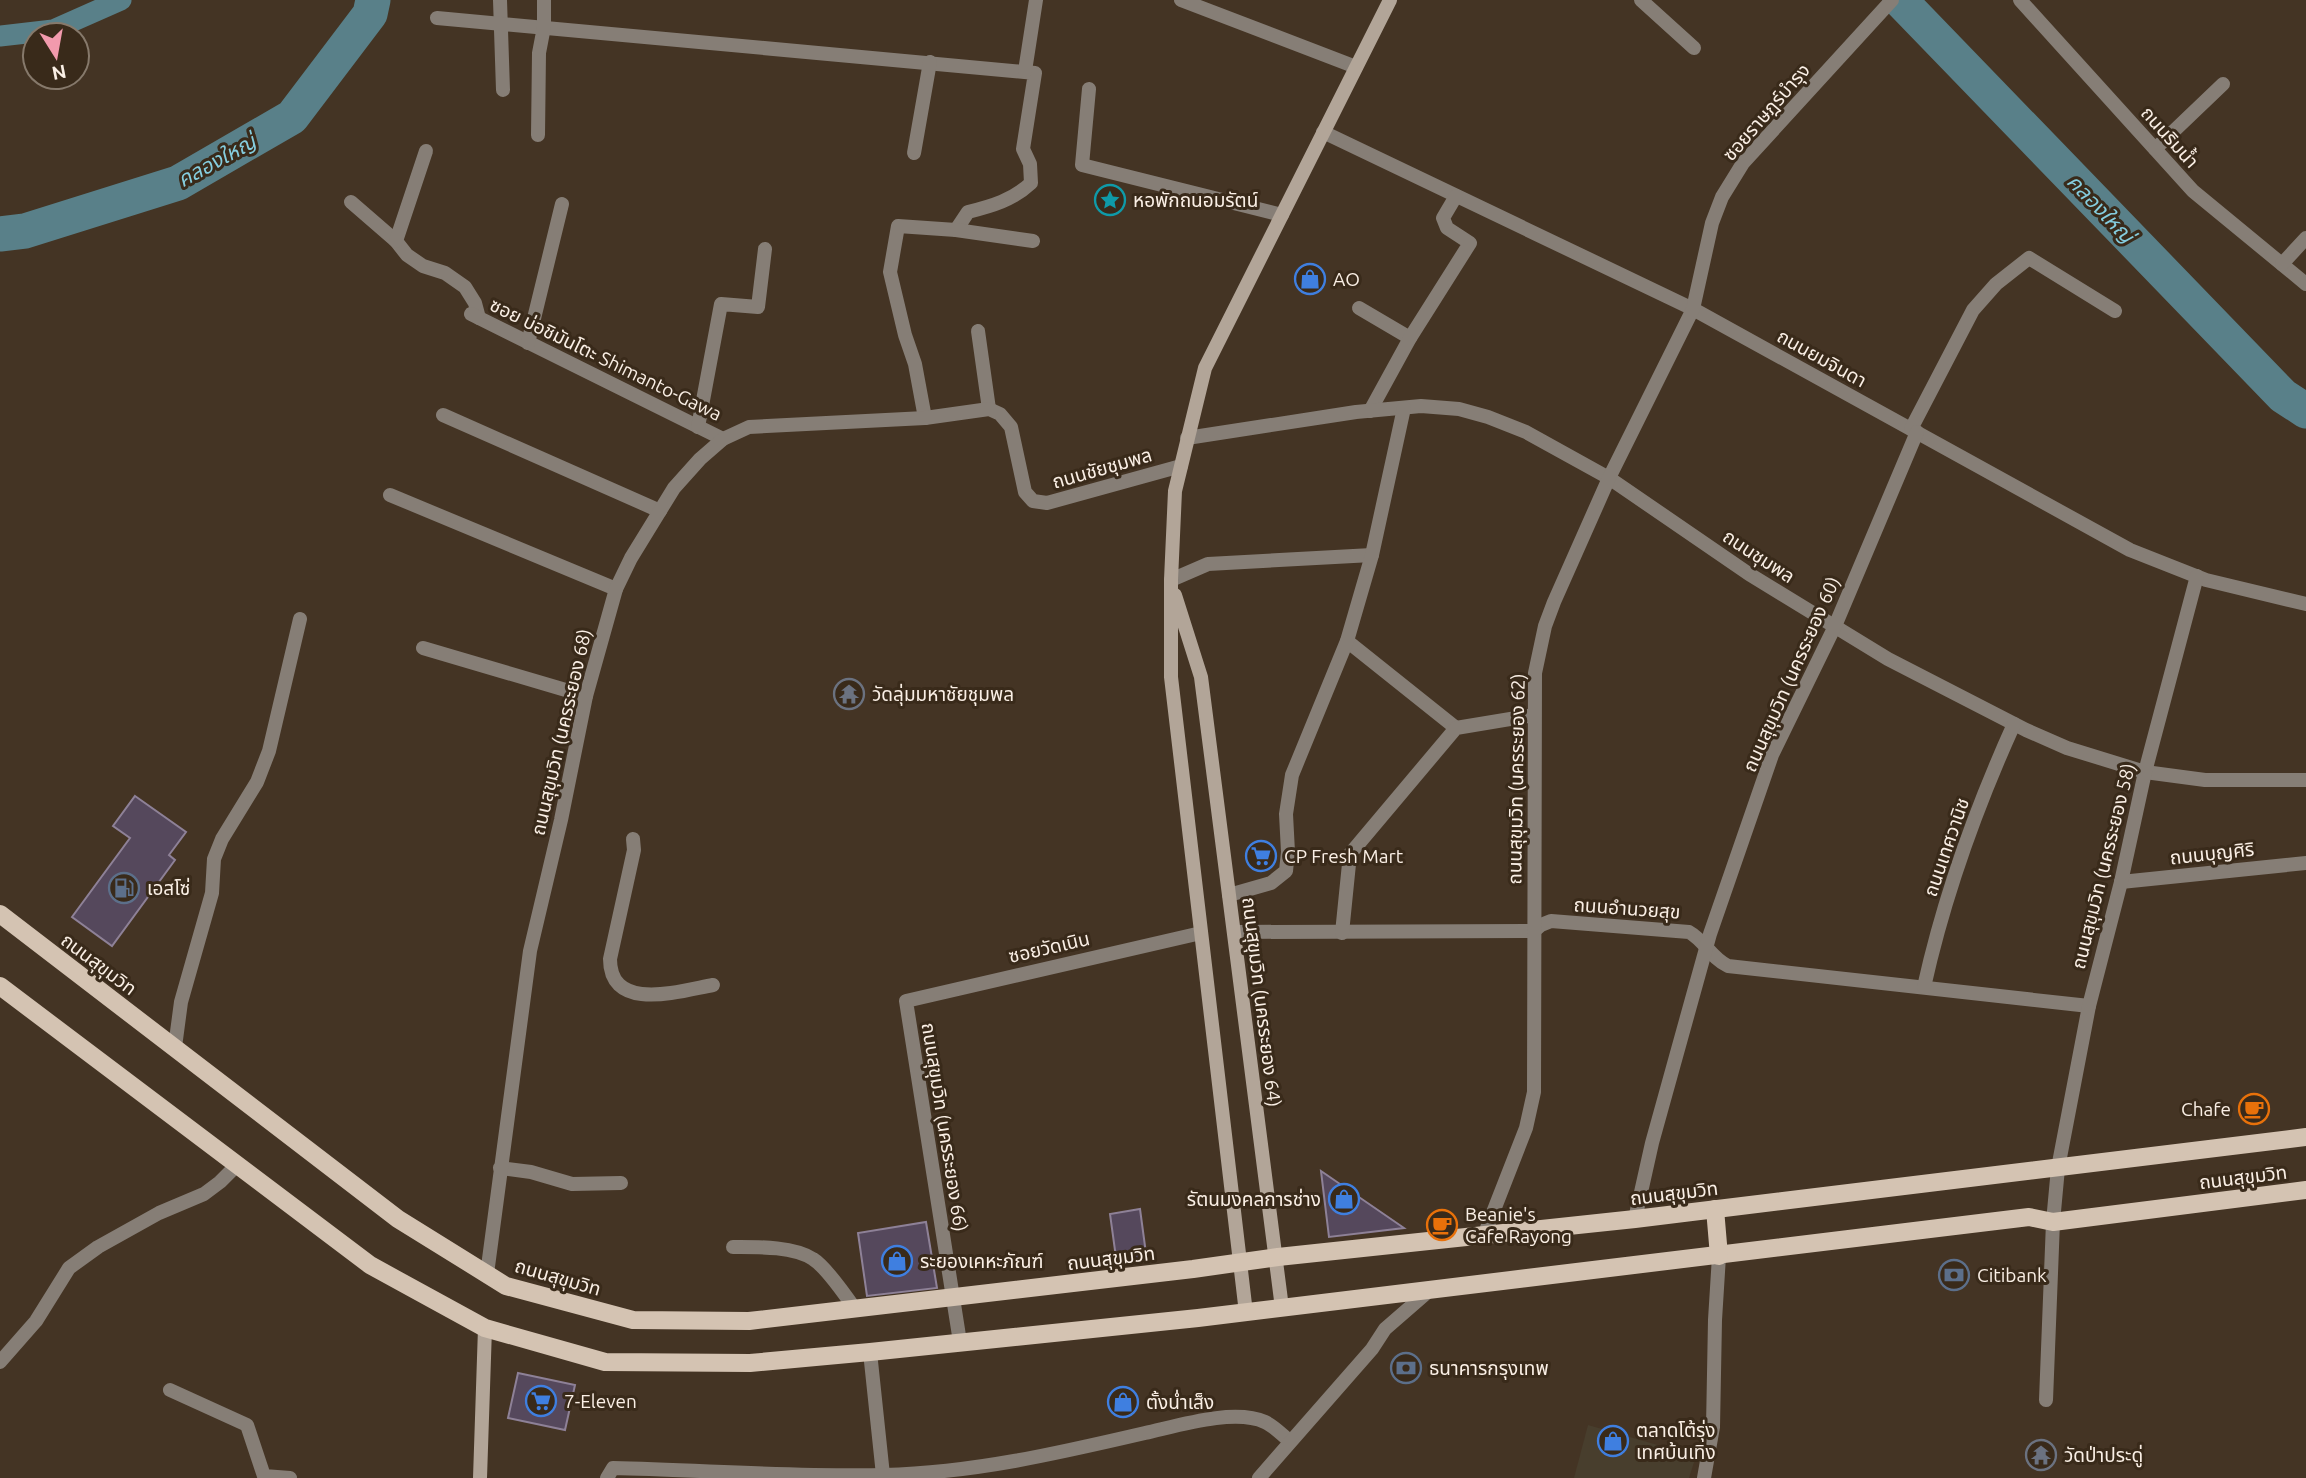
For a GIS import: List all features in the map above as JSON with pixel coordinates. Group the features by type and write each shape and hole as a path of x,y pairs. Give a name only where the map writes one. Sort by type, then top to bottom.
{"main road":[{"name":"ถนนสุขุมวิท","path":"0,914 398,1219 506,1286 633,1320 749,1321 1275,1257 1635,1219 2306,1137"},
{"name":"ถนนสุขุมวิท","path":"0,986 370,1265 485,1328 605,1362 750,1363 870,1352 1282,1308 2029,1217 2053,1222 2306,1191"},
{"path":"1715,1209 1719,1256"}],"street":[{"path":"500,0 503,90"},
{"path":"538,135 539,53 544,27 544,0"},
{"path":"1025,71 1036,0"},
{"path":"1181,0 1356,67"},
{"name":"ถนนสุขุมวิท (นครระยอง 64)","path":"1246,1312 1171,677 1175,491 1205,368 1390,0"},
{"path":"1641,0 1694,48"},
{"name":"ซอยราษฎร์บำรุง","path":"1693,309 1712,223 1722,197 1744,163 1892,0"},
{"name":"ถนนริมน้ำ","path":"2020,0 2193,191 2306,284"},
{"path":"437,18 1035,73 1023,149 1030,164 1031,183 1018,196 968,212 956,230"},
{"path":"914,153 930,62"},
{"path":"2155,149 2223,84"},
{"path":"1089,89 1082,165 1282,215"},
{"name":"ถนนยมจินดา","path":"1323,132 1693,309 2130,550 2197,576 2306,604"},
{"path":"351,202 396,241 426,151"},
{"path":"1370,411 1410,338 1470,243 1447,228 1443,218 1456,197"},
{"path":"528,343 562,204"},
{"path":"925,418 915,364 902,325 890,272 898,226 956,230 1033,241"},
{"path":"2282,264 2306,238"},
{"name":"ซอย บ่อชิมันโตะ Shimanto-Gawa","path":"396,241 407,255 423,266 445,273 465,287 475,303 475,316 723,439"},
{"path":"698,426 721,304 758,307 765,249"},
{"name":"ถนนสุขุมวิท (นครระยอง 60)","path":"1635,1219 1652,1143 1706,948 1772,755 1835,626 1914,431 1973,310 1996,284 2029,258 2115,311"},
{"path":"1359,307 1410,338"},
{"name":"ถนนสุขุมวิท (นครระยอง 62)","path":"1485,1233 1522,1138 1534,1092 1534,715 1535,673 1545,626 1609,478 1693,309"},
{"path":"978,331 989,410"},
{"name":"ถนนชุมพล","path":"1187,438 1421,406 1459,409 1488,417 1526,432 1609,478 1749,575 1888,659 2014,724 2067,748 2145,772 2205,780 2306,780"},
{"path":"1229,895 1271,883 1286,871 1289,852 1286,814 1292,775 1347,641 1372,555 1404,408"},
{"name":"ถนนสุขุมวิท (นครระยอง 68)","path":"487,1274 530,951 561,820 586,696 616,589 631,558 674,488 691,468 723,439 749,427 925,418 989,410"},
{"name":"ถนนชัยชุมพล","path":"989,410 1000,414 1011,427 1025,492 1033,501 1047,503 1181,466"},
{"path":"443,415 660,511"},
{"path":"390,495 616,589"},
{"path":"1171,580 1208,564 1372,555"},
{"name":"ถนนสุขุมวิท (นครระยอง 58)","path":"2046,1400 2053,1222 2058,1168 2089,1006 2145,772 2197,576"},
{"name":"ถนนสุขุมวิท (นครระยอง 64)","path":"1171,580 1201,677 1282,1308"},
{"path":"175,1047 181,1002 212,893 215,859 222,839 257,782 269,751 300,619"},
{"path":"1347,641 1456,728"},
{"path":"423,649 586,696"},
{"path":"1342,933 1350,854 1456,728 1534,715"},
{"name":"ถนนเทศวานิช","path":"1924,987 1935,937 1992,772 2014,724"},
{"path":"633,839 634,850 610,959 610,973 627,991 640,994 656,995 713,985"},
{"name":"ถนนบุญศิริ","path":"2121,881 2306,863"},
{"name":"ถนนอำนวยสุข","path":"1234,932 1534,931 1551,921 1689,932 1700,938 1719,962 1728,966 2089,1006"},
{"name":"ซอยวัดเนิน","path":"906,1001 1201,933"},
{"name":"ถนนสุขุมวิท (นครระยอง 66)","path":"906,1001 960,1342"},
{"path":"0,1362 36,1321 69,1268 98,1247 159,1213 204,1194 238,1164"},
{"path":"500,1168 531,1172 572,1184 621,1183"},
{"path":"733,1247 775,1247 814,1259 855,1309"},
{"path":"1704,1478 1713,1427 1719,1256"},
{"path":"1259,1478 1371,1349 1385,1329 1432,1288"},
{"path":"480,1478 485,1328"},
{"path":"870,1352 883,1475"},
{"path":"170,1390 247,1425 264,1476 290,1478"},
{"path":"607,1478 613,1468 730,1475 860,1476 956,1470 1025,1461 1192,1423 1242,1416 1268,1423 1290,1441"}],"shaded area":[{"name":"ตลาดโต้รุ่ง เทศบ้นเทิง","path":"1588,1425 1696,1456 1689,1478 1574,1478"}],"building":[{"name":"เอสโซ่","path":"135,796 186,832 169,855 175,860 112,946 72,917 130,838 113,826"},
{"name":"รัตนมงคลการช่าง","path":"1321,1171 1404,1228 1329,1237"},
{"path":"1140,1209 1147,1261 1117,1265 1110,1214"},
{"name":"ระยองเคหะภัณฑ์","path":"926,1222 937,1288 867,1296 858,1233"},
{"name":"7-Eleven","path":"518,1373 575,1385 565,1430 508,1418"}],"waterway":[{"path":"0,36 53,30 121,0"},
{"name":"คลองใหญ่","path":"0,234 25,231 178,183 292,117 370,14 373,0"},
{"name":"คลองใหญ่","path":"1900,0 2283,396 2306,411"}],"place":[{"name":"หอพักถนอมรัตน์","path":"1110,200"},
{"name":"AO","path":"1310,279"},
{"name":"วัดลุ่มมหาชัยชุมพล","path":"849,694"},
{"name":"CP Fresh Mart","path":"1261,856"},
{"name":"เอสโซ่","path":"124,888"},
{"name":"Chafe","path":"2254,1109"},
{"name":"รัตนมงคลการช่าง","path":"1344,1199"},
{"name":"Beanie's Cafe Rayong","path":"1442,1225"},
{"name":"ระยองเคหะภัณฑ์","path":"897,1261"},
{"name":"Citibank","path":"1954,1275"},
{"name":"ธนาคารกรุงเทพ","path":"1406,1368"},
{"name":"7-Eleven","path":"541,1401"},
{"name":"ตั้งน่ำเส็ง","path":"1123,1402"},
{"name":"ตลาดโต้รุ่ง เทศบ้นเทิง","path":"1613,1441"},
{"name":"วัดป่าประดู่","path":"2041,1455"}]}
